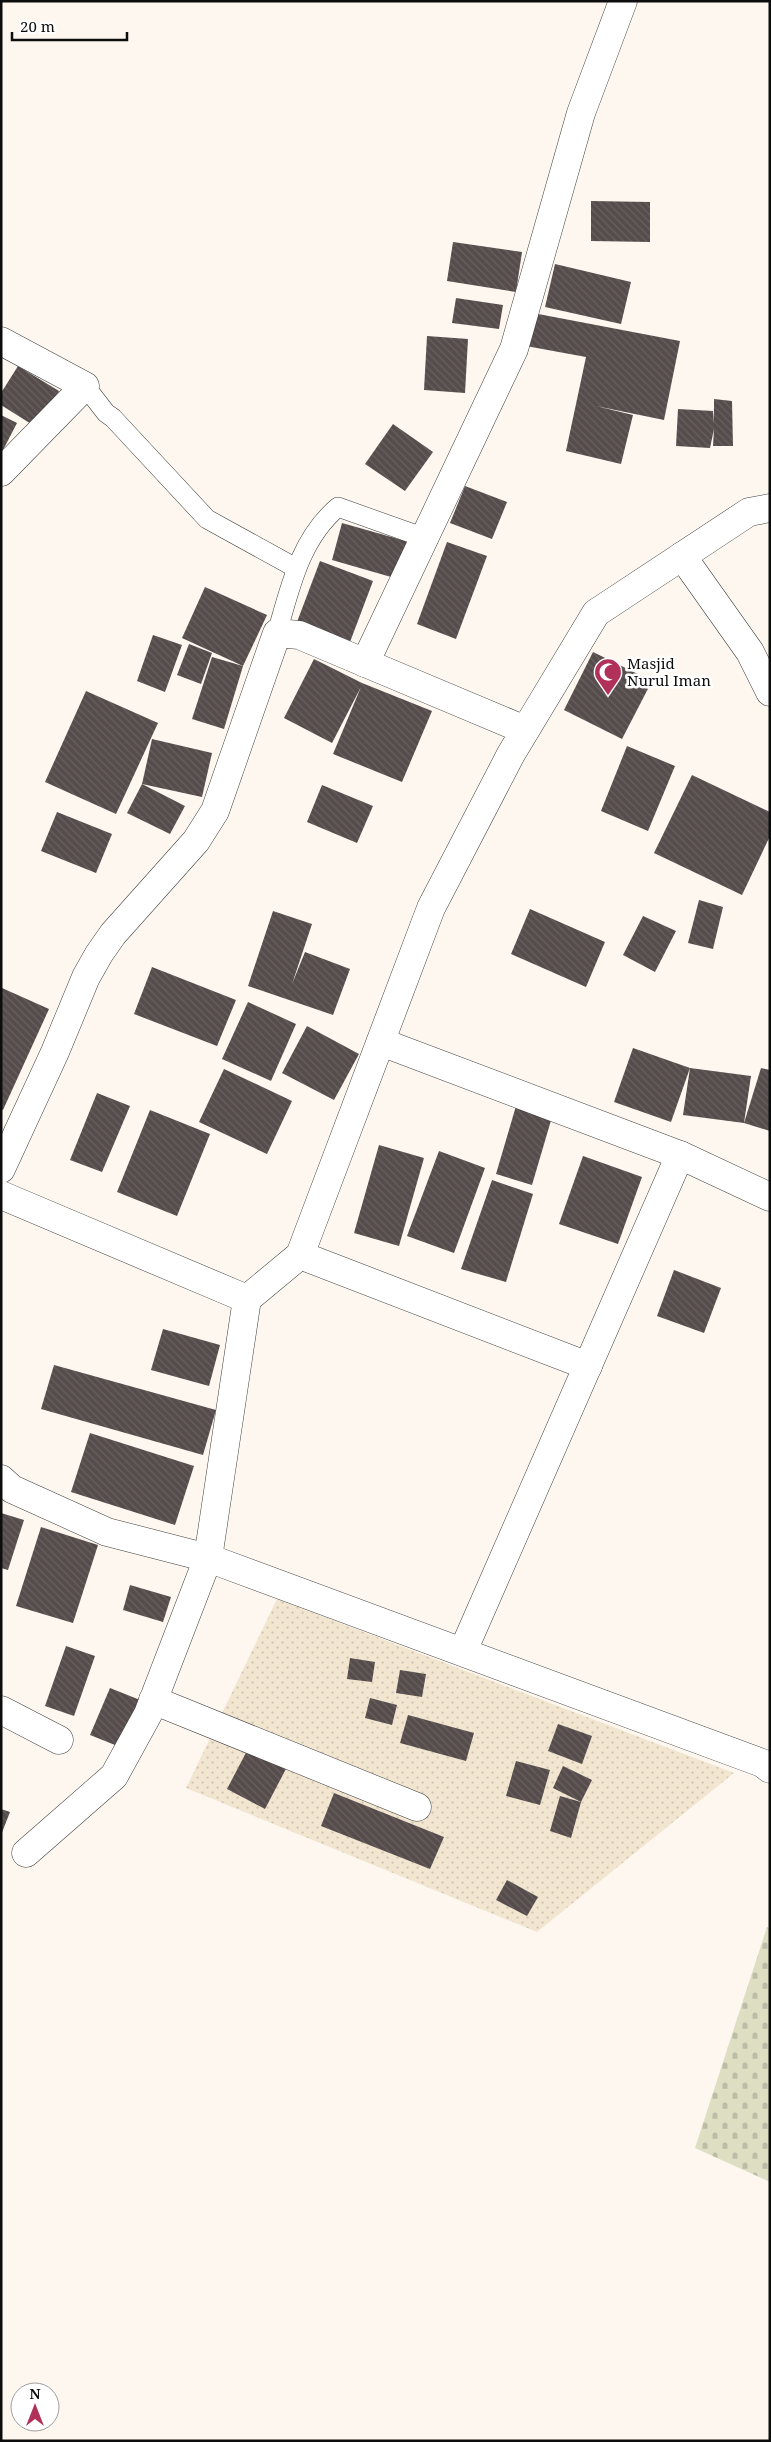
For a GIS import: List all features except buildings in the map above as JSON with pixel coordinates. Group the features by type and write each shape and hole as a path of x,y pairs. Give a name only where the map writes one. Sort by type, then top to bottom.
{"street":[{"path":"365,663 514,349 581,113 623,1"},
{"path":"1,341 85,386 1,472"},
{"path":"26,1854 114,1776 148,1714 208,1558 247,1299 300,1255 431,908 525,730 596,613 749,512 770,508"},
{"path":"682,556 750,652 770,692"},
{"path":"1,1169 98,954 113,934 196,841 215,811 277,633 299,635 525,730"},
{"path":"381,1042 680,1155 770,1197"},
{"path":"463,1651 680,1155"},
{"path":"1,1194 247,1299"},
{"path":"300,1255 588,1366"},
{"path":"1,1479 12,1488 107,1532 208,1558 762,1763 770,1769"},
{"path":"153,1700 417,1807"},
{"path":"1,1710 59,1740"}],"lane":[{"path":"85,386 106,413 113,418 207,520 296,568"},
{"path":"277,633 296,568 307,545 338,507 425,538"}],"shaded area":[{"path":"277,1599 734,1773 537,1932 186,1788"}],"green space":[{"path":"767,1927 770,1928 770,2182 695,2148"}],"place":[{"name":"Masjid Nurul Iman","path":"608,696"}]}
